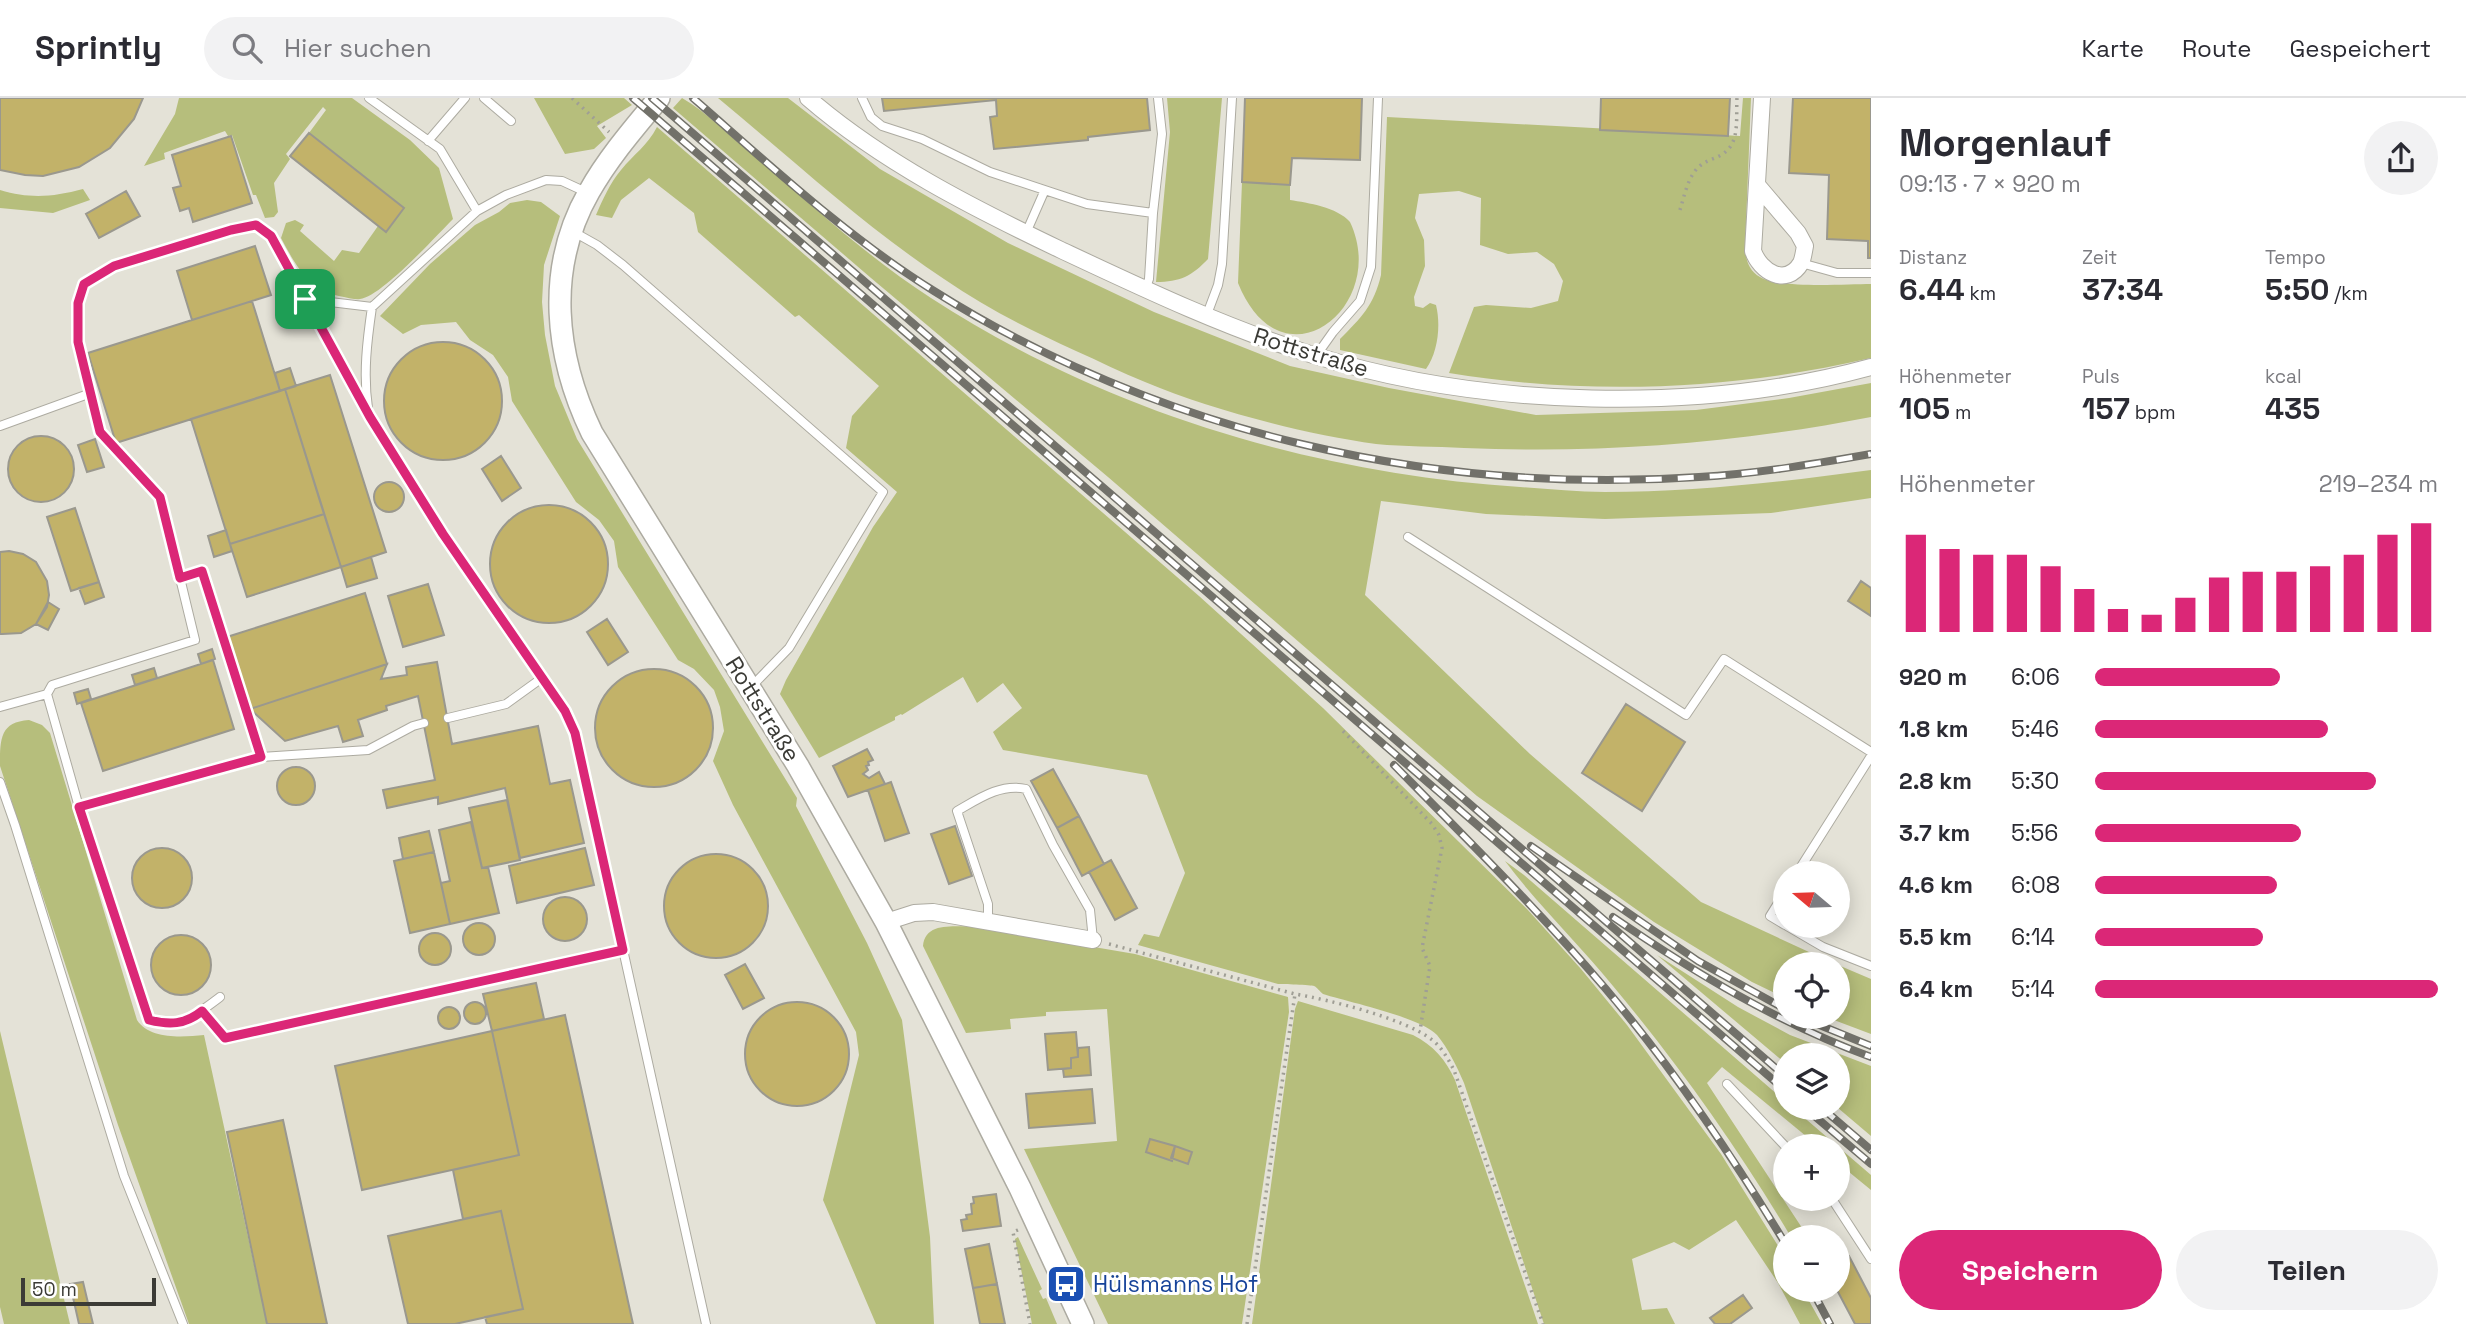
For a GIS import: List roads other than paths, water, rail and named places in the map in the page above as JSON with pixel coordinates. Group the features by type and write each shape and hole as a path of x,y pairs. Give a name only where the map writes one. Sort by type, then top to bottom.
{"street":[{"name":"Rottstraße","path":"659,98 588,193 572,231 562,266 558,313 567,369 580,409 624,488 798,766 886,922 1036,1221 1083,1324"},
{"name":"Rottstraße","path":"808,98 892,159 1026,233 1206,317 1316,356 1439,384 1553,396 1644,398 1779,387 1871,367"},
{"path":"1758,186 1798,233 1805,246 1801,263 1791,273 1778,275 1766,271 1757,262 1752,251 1762,98"},
{"path":"886,922 914,913 933,912 1093,940"}],"lane":[{"path":"369,98 440,149 477,211"},
{"path":"484,98 511,121"},
{"path":"862,98 872,117 882,126 922,139 990,173 1087,204 1153,213"},
{"path":"1145,290 1149,279 1162,134 1158,98"},
{"path":"1206,317 1218,285 1222,264 1232,98"},
{"path":"1316,356 1325,341 1360,301 1368,282 1371,267 1378,98"},
{"path":"428,141 460,100"},
{"path":"370,417 365,386 367,338 372,307 477,211 506,195 546,180 562,181 588,193"},
{"path":"1026,233 1044,192"},
{"path":"220,997 194,1017 167,1025 149,1020 79,807 47,694 52,685 195,640 160,497 100,432 78,342 78,303 84,284 114,266 231,230 256,225 271,236 370,417 443,534 565,711 575,733 706,1324"},
{"path":"572,231 597,245 623,265 883,492 789,648 750,688"},
{"path":"1801,263 1837,273 1871,273"},
{"path":"305,299 372,307"},
{"path":"0,426 91,393"},
{"path":"1408,537 1686,715 1724,659 1871,754 1804,861"},
{"path":"180,578 202,571 261,757"},
{"path":"447,718 506,704 542,678"},
{"path":"0,707 47,694"},
{"path":"79,807 261,757 368,750 424,723"},
{"path":"0,782 124,1176 183,1324"},
{"path":"988,921 988,904 957,811 988,793 1014,786 1026,789 1053,845 1090,910 1093,940"},
{"path":"1808,938 1871,966"},
{"path":"202,1011 225,1038 623,950"},
{"path":"1727,1084 1775,1134"},
{"path":"1840,1211 1871,1259"}],"railway":[{"path":"633,98 1773,1080"},
{"path":"652,98 1773,1066"},
{"path":"693,98 840,224 934,291 1021,341 1111,382 1205,417 1302,444 1400,464 1499,476 1599,480 1720,476 1871,454"},
{"path":"1394,765 1528,902 1630,1018 1700,1112 1774,1225"},
{"path":"1531,846 1698,961 1773,1002"},
{"path":"1613,917 1675,958 1770,1013 1871,1057"},
{"path":"1829,1029 1871,1046"},
{"path":"1819,1120 1871,1164"},
{"path":"1836,1120 1871,1150"},
{"path":"1818,1302 1830,1324"}],"place":[{"name":"Hülsmanns Hof","path":"1066,1284"}]}
